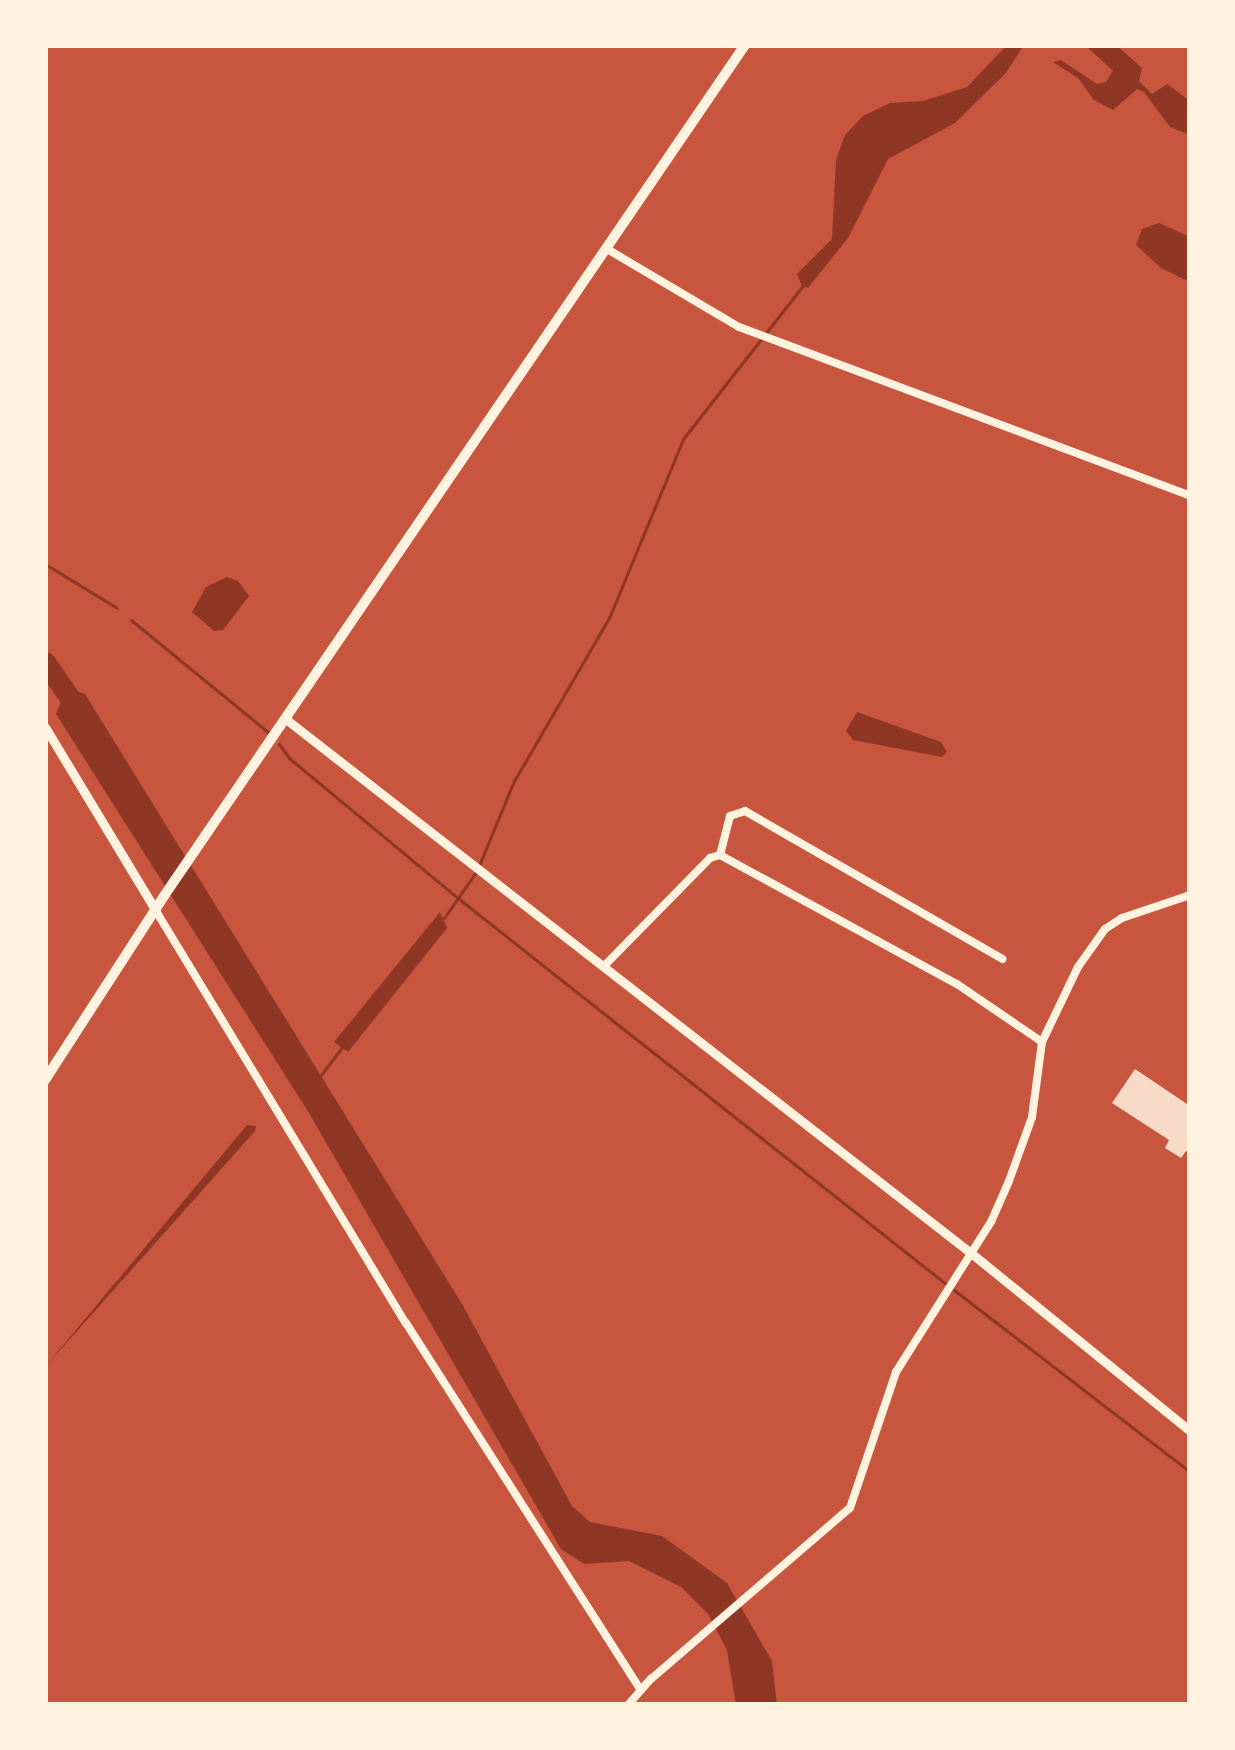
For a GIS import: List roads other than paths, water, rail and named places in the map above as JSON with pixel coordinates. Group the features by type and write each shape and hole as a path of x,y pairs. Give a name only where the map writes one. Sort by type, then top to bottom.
{"main road":[{"path":"45,1068 745,45"},
{"path":"45,1080 158,904"}],"street":[{"path":"607,249 740,326 1190,496"},
{"path":"287,720 971,1253 1190,1431"},
{"path":"45,727 158,904 406,1323 640,1689"},
{"path":"720,855 730,816 745,811 1003,959"},
{"path":"605,965 710,858 720,855 957,984 1042,1042"},
{"path":"628,1705 640,1689 850,1508 867,1465 880,1406 1009,1181 1032,1117 1042,1042 1078,967 1106,929 1147,906 1190,895"}],"waterway":[{"path":"480,863 514,781 609,618 683,439 804,284"},
{"path":"45,564 117,608"},
{"path":"131,620 268,732"},
{"path":"45,662 72,701"},
{"path":"279,744 289,758 459,899 946,1284"},
{"path":"444,918 476,872"},
{"path":"318,1079 341,1048"},
{"path":"954,1290 1190,1472"}]}
